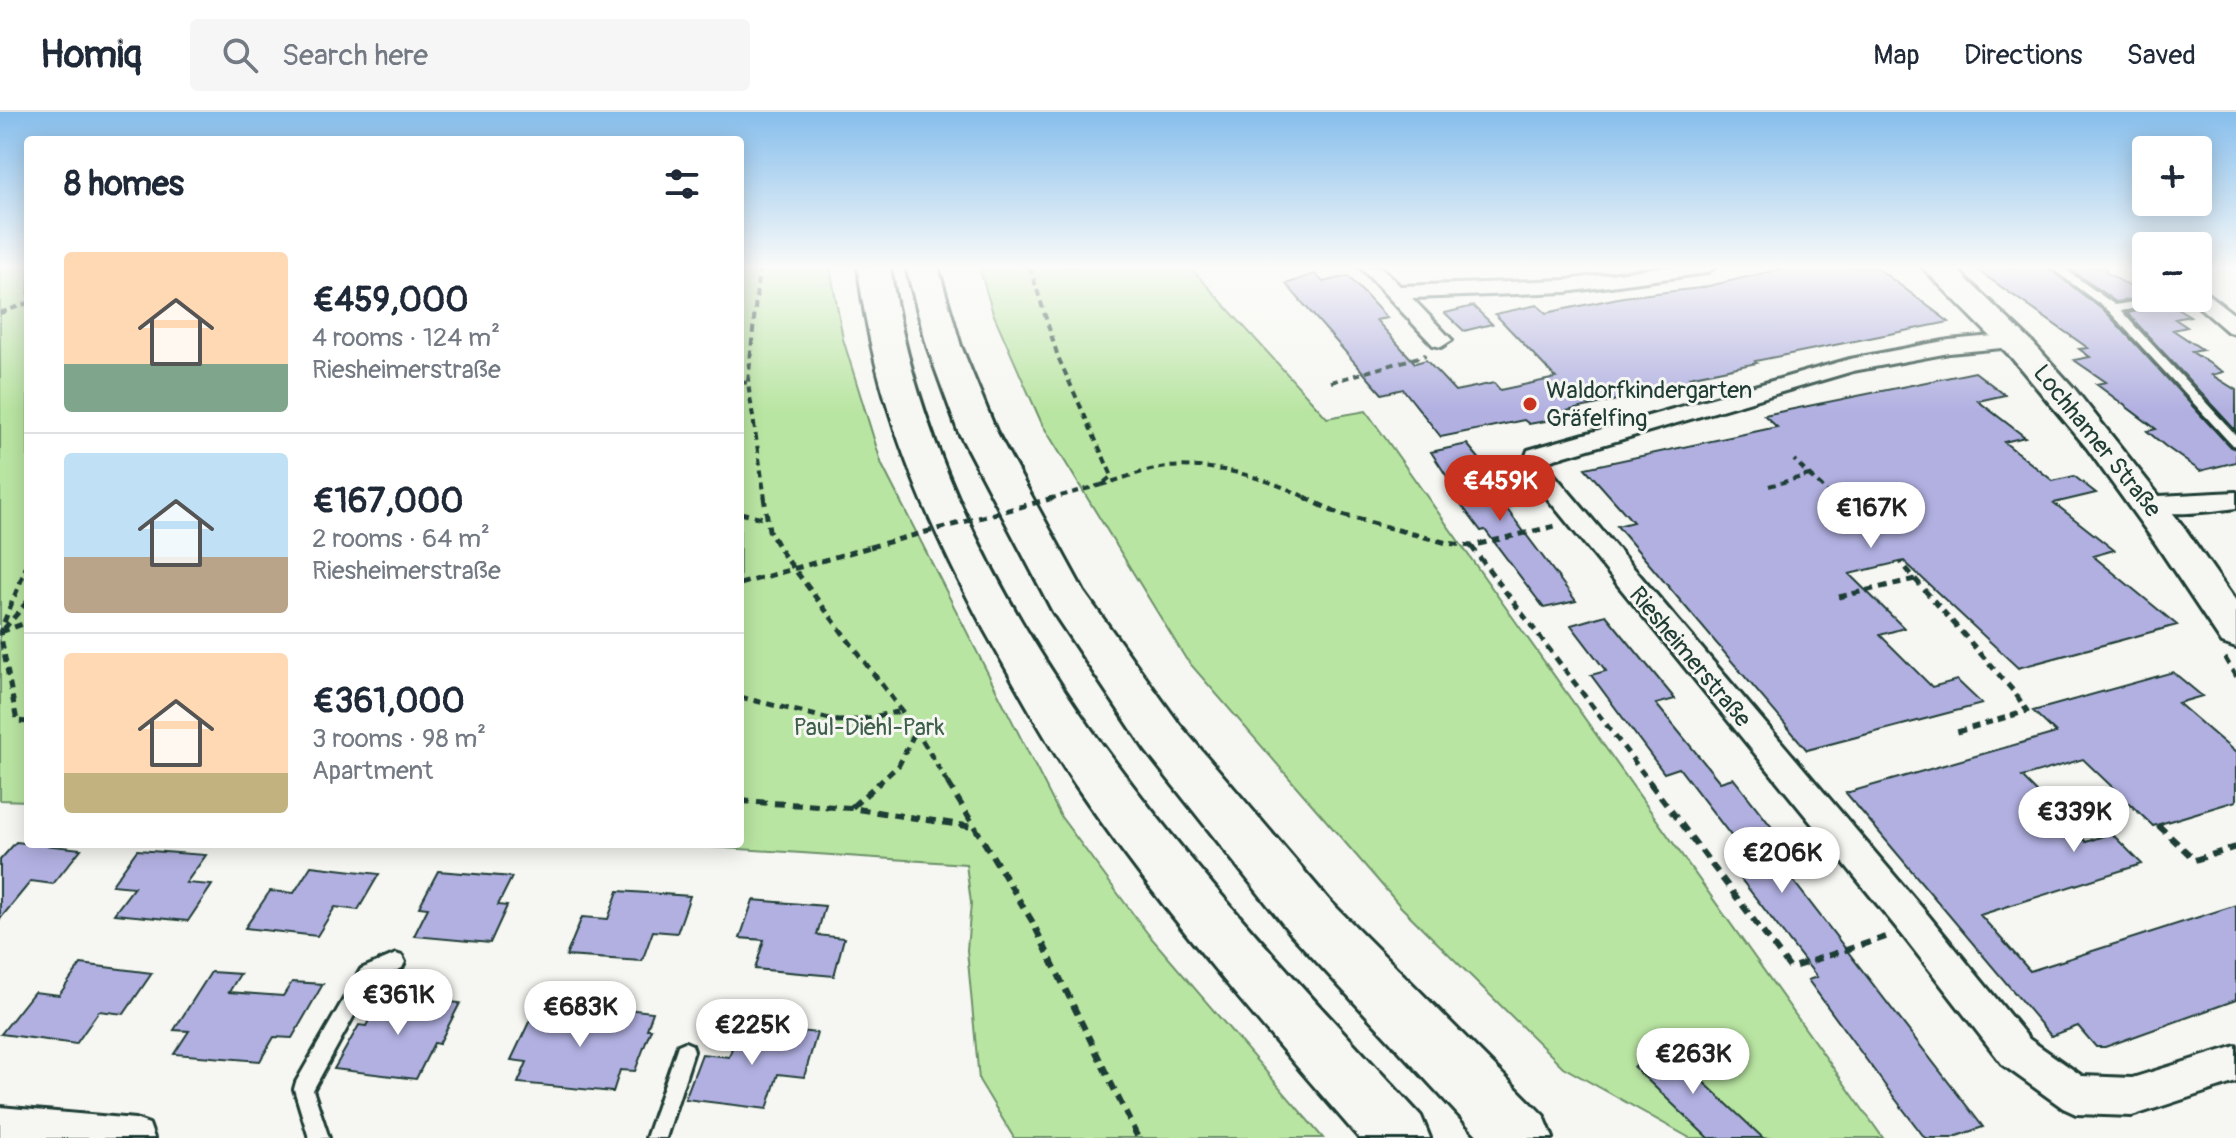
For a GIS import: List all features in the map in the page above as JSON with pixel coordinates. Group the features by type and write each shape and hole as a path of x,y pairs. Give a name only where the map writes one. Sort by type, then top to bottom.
{"highway":[{"path":"881,315 915,441 959,543 1013,641 1090,766 1224,941 1399,1138"},
{"path":"935,315 977,431 1068,601 1163,738 1310,917 1522,1138"}],"street":[{"path":"1417,315 1441,340"},
{"name":"Lochhamer Straße","path":"1987,315 2015,341 2072,406 2149,503 2236,633"},
{"name":"Riesheimerstraße","path":"2015,341 1960,344 1877,358 1640,423 1537,456 1534,467 1916,926 2016,1052 2076,1095 2132,1097 2236,1064"},
{"path":"2149,503 2201,504 2236,500"},
{"path":"0,1126 135,1138"}],"lane":[{"path":"2118,315 2236,442"},
{"path":"319,1138 303,1089 367,975 396,962"},
{"path":"656,1138 685,1051"}],"path":[{"path":"753,315 748,383 767,519 775,540 916,730 1032,921 1138,1138"},
{"path":"1045,315 1058,357 1112,476 1101,485"},
{"path":"1331,382 1438,353 1441,340"},
{"path":"744,382 748,383"},
{"path":"1794,460 1837,501"},
{"path":"744,583 1168,467 1225,471 1282,485 1338,514 1447,543 1471,546 1576,521"},
{"path":"1769,486 1809,475"},
{"path":"744,514 767,519"},
{"path":"1471,546 1790,968 1886,937"},
{"path":"1901,562 2015,693 2027,711 1954,733"},
{"path":"24,573 0,632 17,721 24,722"},
{"path":"1839,597 1915,579"},
{"path":"0,632 24,605"},
{"path":"0,632 24,623"},
{"path":"744,698 829,720 853,721 902,711"},
{"path":"851,808 899,765 916,730"},
{"path":"744,801 851,808 973,827"},
{"path":"2158,825 2195,860 2236,847"}],"green space":[{"path":"0,315 24,315 24,801 0,800"},
{"name":"Paul-Diehl-Park","path":"744,315 839,315 843,339 882,465 1061,817 1148,934 1323,1138 1014,1138 979,1080 967,950 971,903 966,864 726,848 744,848"},
{"path":"994,315 1233,315 1327,418 1366,411 1883,1138 1690,1138 1563,1067 1401,907 1186,659 1042,424"}],"building":[{"path":"1313,315 1384,315 1387,318 1376,320 1415,363 1426,360 1455,391 1494,383 1500,390 1556,378 1496,315 1940,315 1949,322 1689,377 1692,381 1557,413 1562,418 1529,424 1524,420 1441,437 1403,389 1382,394"},
{"path":"1447,315 1482,315 1492,324 1464,331"},
{"path":"2041,315 2109,315 2230,447 2236,449 2236,462 2200,471 2165,446 2147,431 2156,429 2096,384 2106,382 2074,360 2090,357 2079,349 2088,348"},
{"path":"2129,315 2190,316 2175,319 2187,327 2173,330 2203,350 2192,352 2223,372 2212,375 2236,390 2236,431"},
{"path":"1975,372 2005,395 1978,401 2025,437 2004,442 2053,481 2074,476 2096,493 2054,503 2114,550 2093,556 2177,625 2018,668 1904,561 1849,574 1904,628 1880,635 1932,687 1957,680 1982,704 1807,750 1617,526 1633,522 1585,468 1777,427 1764,415"},
{"path":"1467,444 1497,480 1492,482 1511,507 1506,508 1576,601 1544,608 1485,530 1481,531 1460,503 1464,503 1431,452"},
{"path":"1606,615 1675,699 1656,704 1720,782 1733,778 1781,839 1764,843 1983,1127 1951,1138 1925,1138 1887,1088 1808,980 1817,977 1723,856 1742,850 1679,768 1664,773 1591,675 1606,671 1571,625"},
{"path":"2173,672 2202,696 2178,703 2236,753 2236,801 2153,826 2083,759 2022,777 2086,842 2111,833 2142,864 1980,915 2030,971 2236,905 2236,1000 2105,1047 2096,1047 2078,1026 2051,1036 1846,793 2056,733 2033,711"},
{"path":"16,842 24,843 24,848 81,849 53,884 31,881 0,919 0,860"},
{"path":"137,850 206,855 186,883 212,885 188,921 114,914 134,887 112,885"},
{"path":"311,866 379,874 358,910 335,907 317,936 245,928 270,891 294,893"},
{"path":"438,871 512,877 498,905 507,906 490,943 414,936 428,908 419,907"},
{"path":"618,891 690,896 677,933 653,931 642,961 566,956 582,917 608,919"},
{"path":"753,900 825,906 817,935 844,938 834,976 755,969 764,940 740,938"},
{"path":"81,964 152,973 124,1014 99,1011 76,1044 1,1034 34,992 59,995"},
{"path":"211,972 240,974 229,992 283,996 292,982 323,984 292,1038 274,1037 260,1061 174,1054 189,1031 174,1030"},
{"path":"383,995 460,1003 439,1044 434,1043 416,1079 334,1069 359,1025 366,1026"},
{"path":"539,1001 569,1004 561,1022 619,1027 626,1009 653,1012 647,1029 651,1029 635,1071 620,1070 613,1092 518,1083 527,1062 511,1060"},
{"path":"740,1024 817,1033 804,1077 778,1074 767,1109 685,1099 702,1054 729,1057"},
{"path":"1662,1043 1763,1138 1708,1138 1634,1067"}],"place":[{"name":"Waldorfkindergarten Gräfelfing","path":"1530,404"}]}
